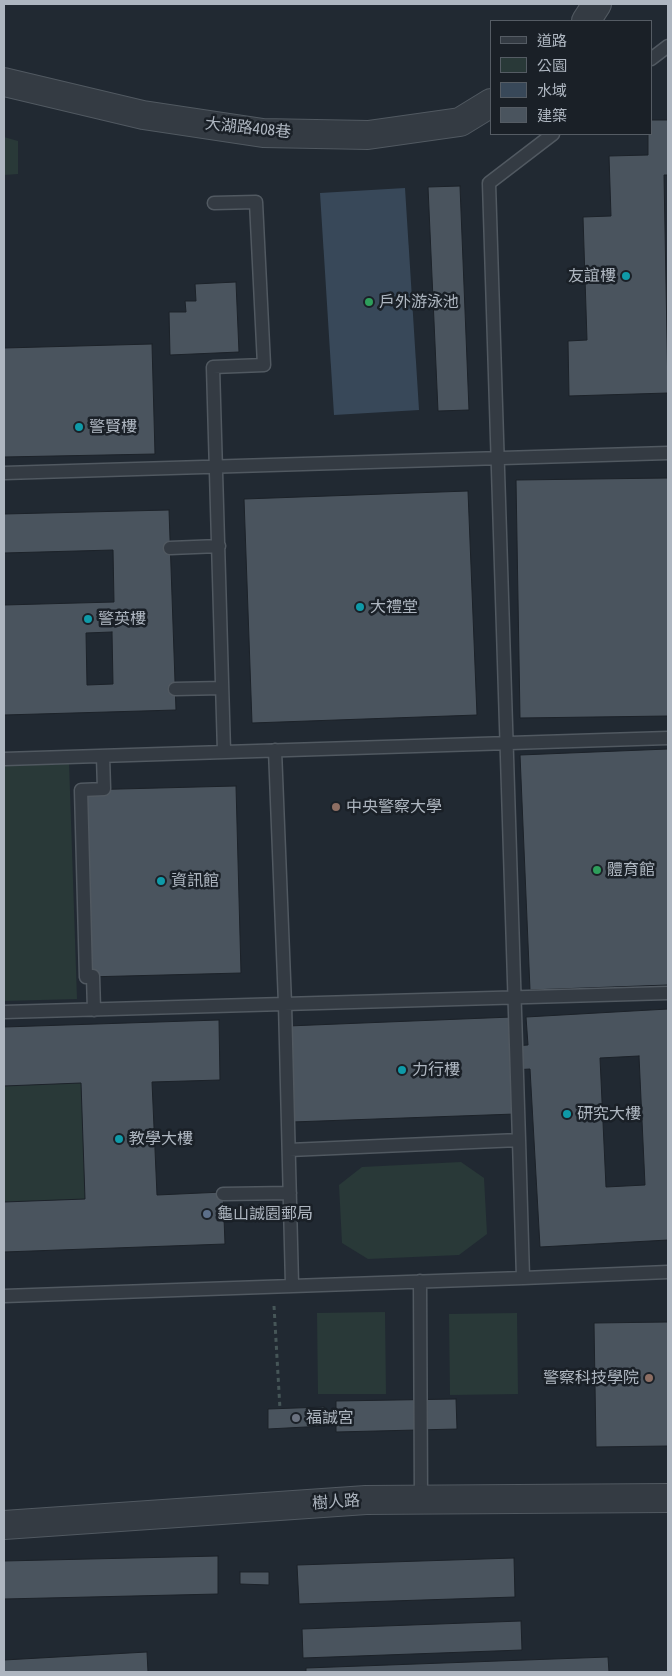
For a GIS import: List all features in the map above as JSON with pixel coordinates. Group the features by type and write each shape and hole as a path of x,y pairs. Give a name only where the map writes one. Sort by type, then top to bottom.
{"street":[{"path":"587,20 597,4"},
{"name":"大湖路408巷","path":"4,82 143,115 263,133 368,134 460,122 490,104"},
{"name":"樹人路","path":"4,1525 366,1500 668,1498"}],"lane":[{"path":"652,58 668,46"},
{"path":"523,1278 489,183 553,135"},
{"path":"214,203 256,202 264,365 213,367 224,752"},
{"path":"4,473 668,453"},
{"path":"170,548 219,546"},
{"path":"175,689 222,688"},
{"path":"4,759 668,738"},
{"path":"275,750 285,1004 292,1284"},
{"path":"94,1010 93,976 86,977 81,790 104,789 103,756"},
{"path":"4,1012 668,993"},
{"path":"289,1150 519,1140"},
{"path":"224,1194 290,1193"},
{"path":"4,1296 292,1284 668,1272"},
{"path":"420,1281 420,1500"}],"path":[{"path":"273,1285 280,1409"}],"green space":[{"path":"4,137 18,141 18,174 4,175"},
{"path":"69,762 77,999 4,1001 4,765"},
{"path":"81,1083 85,1199 4,1202 4,1086"},
{"path":"461,1162 484,1178 487,1234 459,1255 368,1259 342,1243 339,1185 362,1167"},
{"path":"385,1312 386,1394 318,1394 317,1313"},
{"path":"517,1313 518,1394 450,1395 449,1314"}],"water":[{"name":"戶外游泳池","path":"405,188 419,410 334,415 320,193"}],"building":[{"name":"友誼樓","path":"652,120 668,120 668,175 664,175 668,393 569,396 568,341 587,340 583,217 611,216 609,156 648,155 648,135 652,135"},
{"path":"460,186 469,410 438,411 428,187"},
{"path":"236,282 239,352 170,355 169,312 186,312 185,301 196,301 195,284"},
{"name":"警賢樓","path":"152,344 155,454 4,457 4,348"},
{"path":"668,478 668,716 520,718 516,480"},
{"name":"大禮堂","path":"468,491 477,715 252,723 244,499"},
{"name":"警英樓","path":"169,510 176,710 4,715 4,605 114,602 113,550 4,553 4,514","holes":["112,632 113,684 87,685 86,633"]},
{"name":"體育館","path":"668,749 668,985 530,990 520,755"},
{"name":"資訊館","path":"236,786 241,973 86,977 81,790"},
{"name":"研究大樓","path":"668,1009 668,1240 540,1247 530,1069 513,1070 512,1046 528,1045 526,1017","holes":["639,1056 645,1185 606,1187 600,1058"]},
{"name":"力行樓","path":"512,1017 515,1114 292,1122 288,1026"},
{"name":"教學大樓","path":"219,1020 220,1080 152,1082 157,1195 223,1192 225,1244 4,1252 4,1202 85,1199 81,1083 4,1086 4,1027"},
{"path":"668,1322 668,1446 596,1447 594,1323"},
{"path":"456,1399 457,1429 336,1432 336,1401"},
{"name":"福誠宮","path":"324,1407 325,1426 268,1429 268,1409"},
{"path":"218,1556 218,1594 4,1599 4,1561"},
{"path":"514,1558 515,1597 299,1604 297,1565"},
{"path":"240,1572 269,1572 269,1585 240,1584"},
{"path":"521,1621 522,1650 303,1658 302,1629"},
{"path":"147,1652 148,1672 4,1672 4,1660"},
{"path":"608,1657 609,1672 306,1672 306,1668"}],"place":[{"name":"友誼樓","path":"626,276"},
{"name":"戶外游泳池","path":"369,302"},
{"name":"警賢樓","path":"79,427"},
{"name":"大禮堂","path":"360,607"},
{"name":"警英樓","path":"88,619"},
{"name":"中央警察大學","path":"336,807"},
{"name":"體育館","path":"597,870"},
{"name":"資訊館","path":"161,881"},
{"name":"力行樓","path":"402,1070"},
{"name":"研究大樓","path":"567,1114"},
{"name":"教學大樓","path":"119,1139"},
{"name":"龜山誠園郵局","path":"207,1214"},
{"name":"警察科技學院","path":"649,1378"},
{"name":"福誠宮","path":"296,1418"}]}
